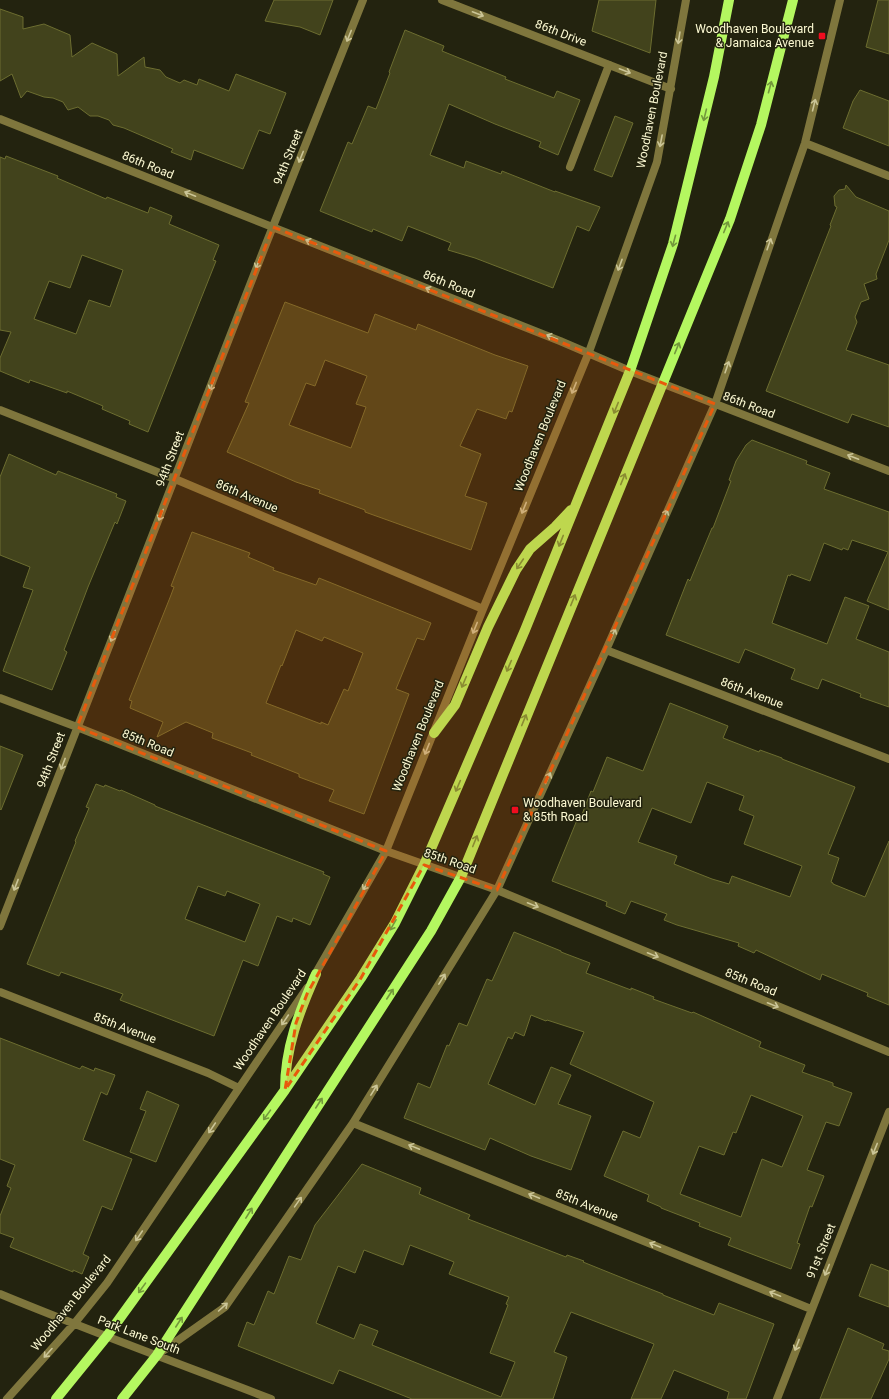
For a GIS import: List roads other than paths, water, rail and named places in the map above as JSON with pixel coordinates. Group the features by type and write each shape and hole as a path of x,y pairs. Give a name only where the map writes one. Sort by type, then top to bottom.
{"main road":[{"path":"56,1399 107,1336 285,1090 361,978 395,923 424,866 525,630 630,371 673,244 714,77 729,0"},
{"path":"122,1399 157,1355 431,931 461,877 730,219 760,125 792,0"},
{"path":"434,733 455,705 488,627 516,570 530,549 576,506"},
{"path":"285,1090 285,1073 296,1023 316,974"}],"street":[{"name":"94th Street","path":"0,926 363,0"},
{"name":"86th Drive","path":"442,0 671,89"},
{"name":"Woodhaven Boulevard","path":"7,1399 74,1324 107,1282 316,974 386,851 483,609 589,352 657,162 686,0"},
{"path":"157,1355 225,1306 353,1123 497,890 606,650 714,404 805,143 840,0"},
{"path":"570,167 610,65"},
{"name":"86th Road","path":"0,119 589,352 662,384 889,471"},
{"path":"805,143 889,176"},
{"name":"86th Avenue","path":"0,410 175,479 483,609"},
{"name":"86th Avenue","path":"606,650 889,759"},
{"name":"85th Road","path":"0,698 424,866 497,890 889,1052"},
{"name":"85th Avenue","path":"0,992 208,1073 239,1088"},
{"name":"91st Street","path":"776,1399 889,1112"},
{"name":"85th Avenue","path":"353,1123 811,1309"},
{"name":"Park Lane South","path":"0,1294 74,1324 271,1399"}],"place":[{"name":"Woodhaven Boulevard & Jamaica Avenue","path":"822,36"},
{"name":"Woodhaven Boulevard & 85th Road","path":"515,810"}]}
